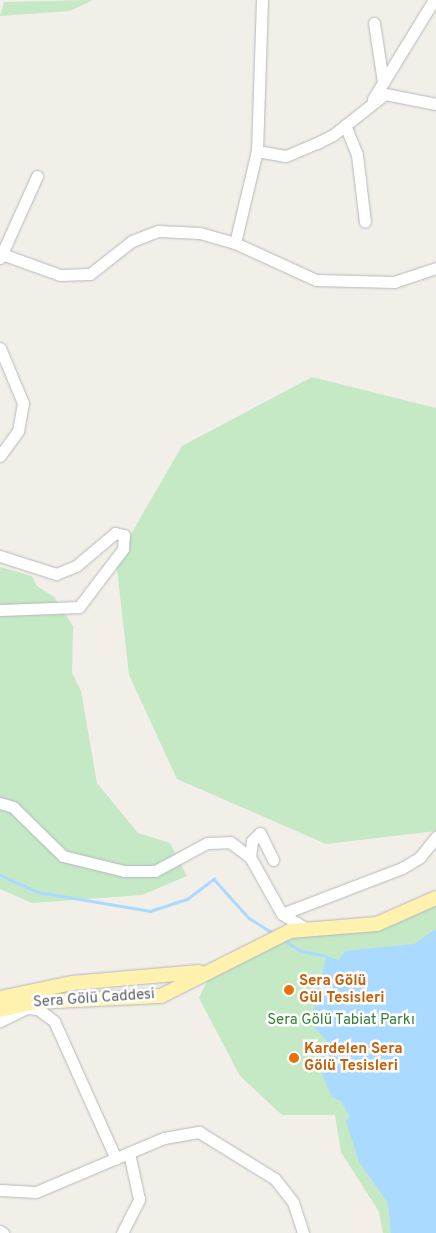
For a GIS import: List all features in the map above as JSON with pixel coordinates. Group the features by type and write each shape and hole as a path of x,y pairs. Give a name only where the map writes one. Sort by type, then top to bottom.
{"main road":[{"name":"Sera Gölü Caddesi","path":"0,1010 34,1002 161,996 212,970 241,959 290,931 377,924 436,898"},
{"name":"Sera Gölü Caddesi","path":"0,998 72,983 212,970"}],"street":[{"path":"235,243 257,151 262,0"},
{"path":"257,151 286,156 333,135 345,125 373,99 434,0"},
{"path":"374,23 383,82"},
{"path":"373,99 385,94 436,104"},
{"path":"345,125 357,155 365,222"},
{"path":"37,176 1,256 60,275 90,274 132,241 158,231 200,233 235,243 316,280 394,282 436,268"},
{"path":"0,348 23,403 18,431 0,456"},
{"path":"0,556 56,574 76,566 114,533 124,535 123,549 78,607 58,611 0,610"},
{"path":"0,803 13,807 63,856 124,871 156,871 207,843 230,842 250,857 282,914 307,929"},
{"path":"250,857 252,841 260,833 273,860"},
{"path":"282,914 402,868 420,857 436,837"},
{"path":"0,1021 27,1008 38,1009 54,1022 116,1159"},
{"path":"0,1190 36,1192 164,1138 199,1132 275,1179 293,1202 303,1233"},
{"path":"122,1233 139,1199 129,1153"},
{"path":"0,1230 3,1233"}],"green space":[{"path":"93,0 70,11 0,16 4,2"},
{"path":"312,377 436,408 436,831 326,844 177,779 129,675 116,560 182,446"},
{"path":"0,567 32,576 37,586 54,597 73,626 72,673 81,691 97,783 138,833 170,843 187,876 142,895 32,903 0,889"},
{"name":"Sera Gölü Tabiat Parkı","path":"436,898 436,1233 383,1233 379,1212 341,1152 335,1115 282,1115 240,1076 199,998 212,970 290,931 377,924"}],"water":[{"path":"436,929 436,1233 391,1233 388,1203 359,1162 346,1121 350,1117 341,1101 332,1097 317,1063 330,1045 311,1023 326,956 339,960 345,951 414,944"}],"waterway":[{"path":"0,875 38,892 150,911 187,899 214,879 249,918 273,933"},
{"path":"284,940 301,951 326,956"}],"place":[{"name":"Sera Gölü Gül Tesisleri","path":"289,990"},
{"name":"Kardelen Sera Gölü Tesisleri","path":"294,1058"}]}
